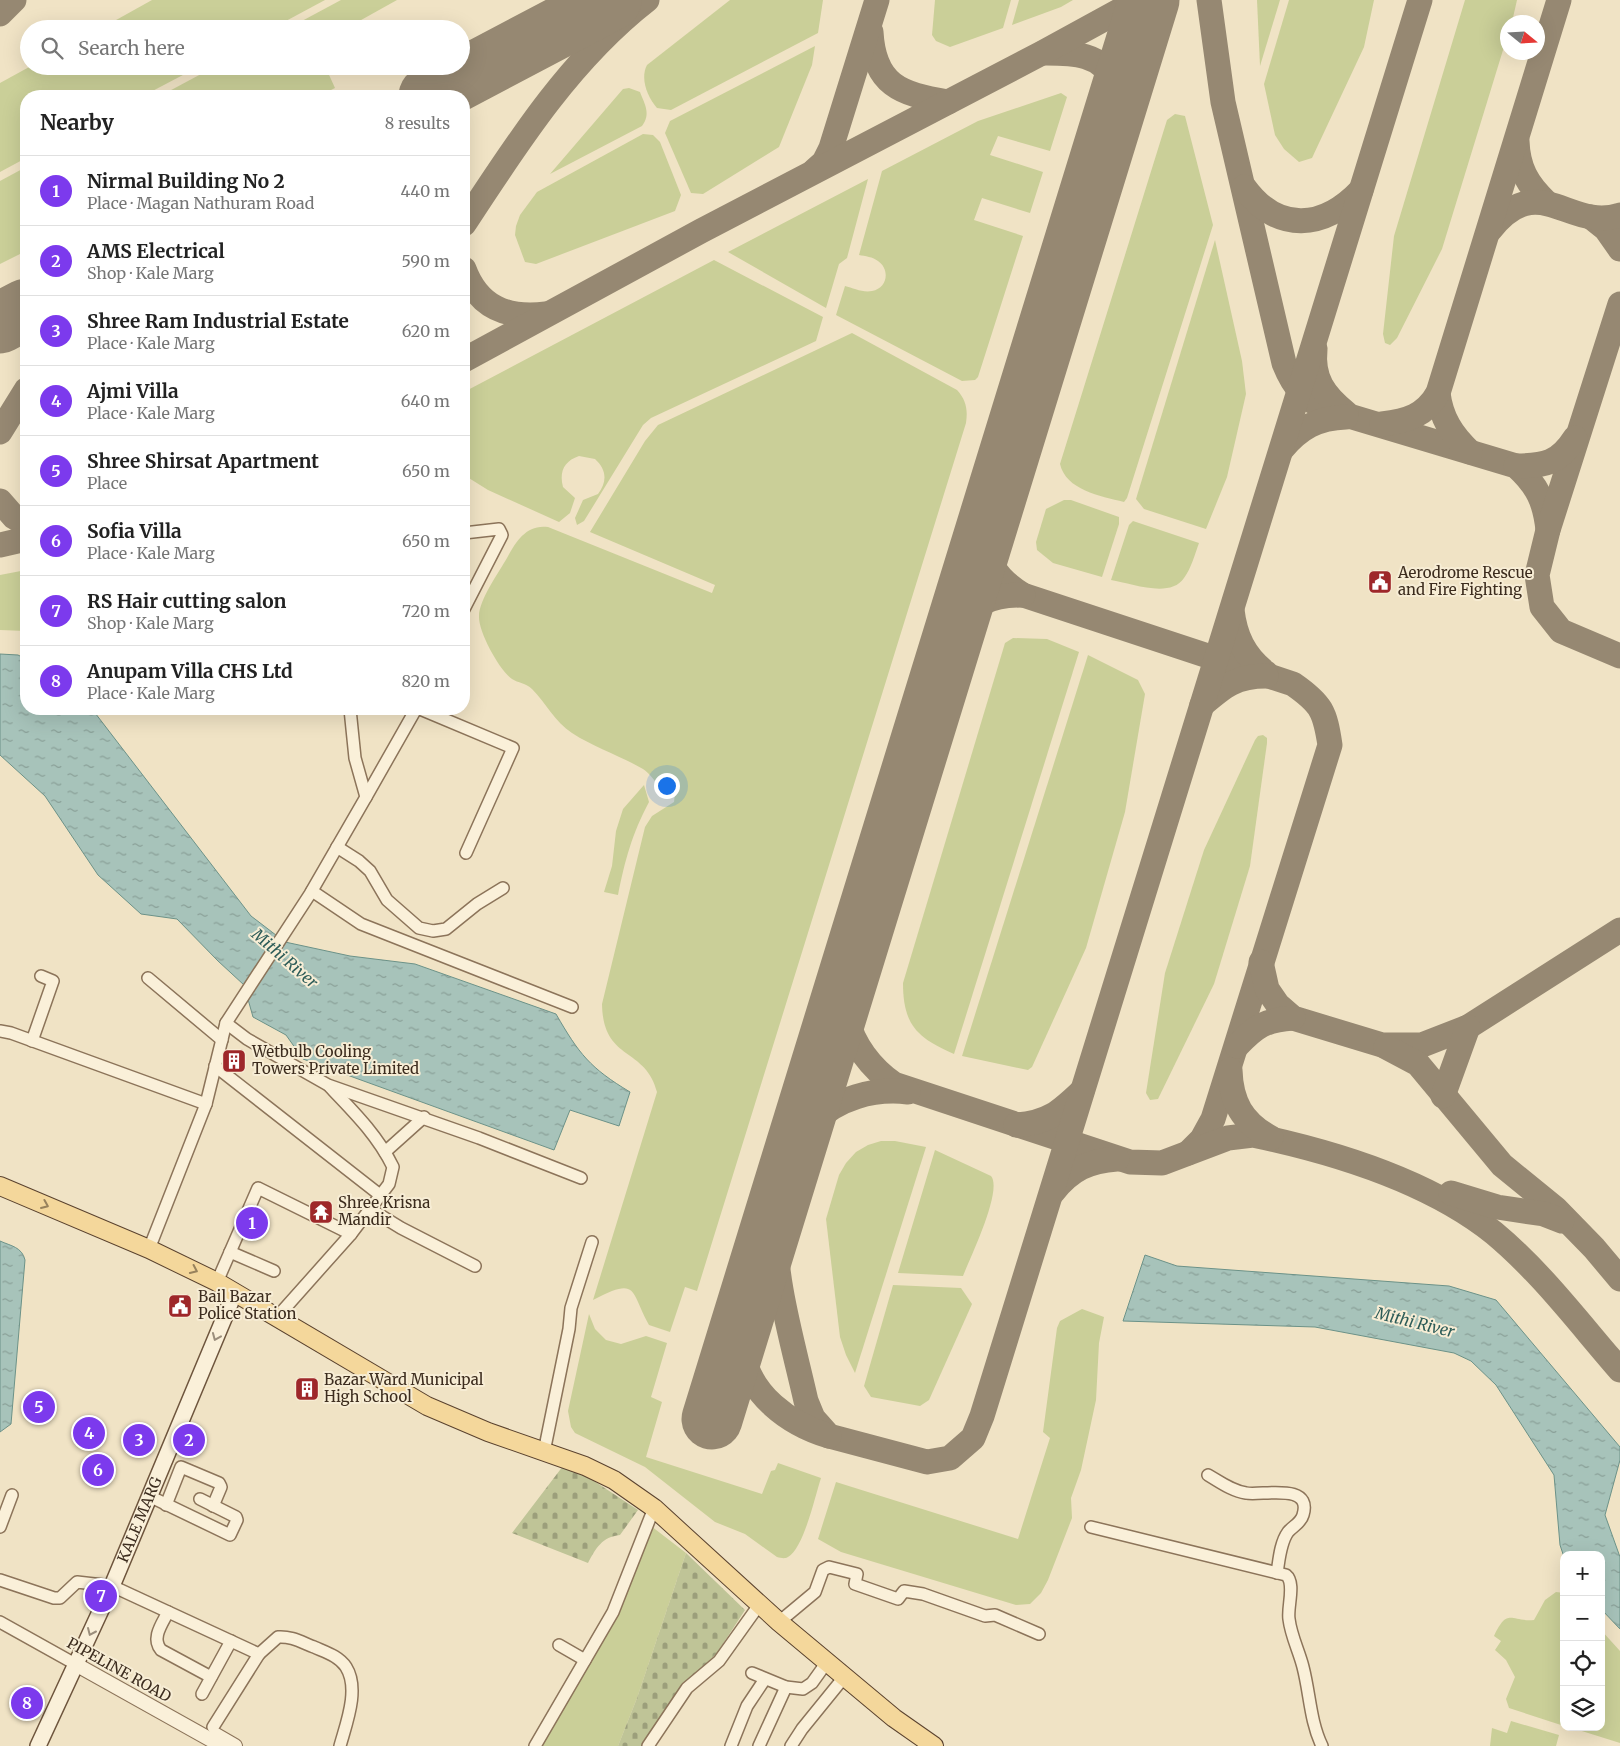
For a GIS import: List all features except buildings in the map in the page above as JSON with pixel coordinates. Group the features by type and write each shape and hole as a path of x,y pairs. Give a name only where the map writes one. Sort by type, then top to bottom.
{"main road":[{"path":"0,1186 218,1282 427,1406 488,1432 585,1466 607,1477 654,1508 702,1550 759,1605 894,1718 934,1746"},
{"name":"KALE MARG","path":"38,1746 83,1668 112,1586 148,1496 235,1292"}],"street":[{"path":"470,532 498,529 502,535 470,597"},
{"path":"351,715 355,758 366,797"},
{"path":"149,1250 206,1104 226,1023 311,892 414,715"},
{"path":"433,715 513,748 466,853"},
{"path":"337,848 370,871 387,900 419,928 433,931 446,929 477,904 503,888"},
{"path":"311,892 361,924 572,1007"},
{"path":"32,1041 54,981 42,976"},
{"path":"148,978 222,1040"},
{"path":"226,1023 247,1039 328,1085 424,1117 581,1178"},
{"path":"0,1031 206,1104"},
{"path":"215,1066 380,1195"},
{"path":"278,1316 351,1234 389,1184 393,1167 386,1152 359,1117 328,1085"},
{"path":"386,1152 424,1117"},
{"path":"218,1282 258,1188 351,1234"},
{"path":"370,1208 401,1228 475,1266"},
{"path":"544,1452 569,1330 571,1308 592,1242"},
{"path":"230,1252 274,1270"},
{"path":"161,1466 178,1473"},
{"path":"166,1505 180,1468 182,1468 219,1483 221,1487 213,1506"},
{"path":"1208,1476 1236,1491 1255,1494 1288,1492 1299,1497 1304,1503 1303,1514 1285,1538 1277,1573"},
{"path":"0,1527 12,1495"},
{"path":"148,1496 230,1535 237,1520 236,1517 200,1500"},
{"path":"536,1746 612,1612 654,1508"},
{"path":"1091,1526 1286,1575 1291,1581 1287,1606 1289,1622 1303,1667 1314,1725 1322,1746"},
{"path":"779,1622 815,1592 823,1570 829,1567 857,1574 855,1584 898,1600 904,1591 923,1594 985,1616 996,1615 1038,1634"},
{"path":"0,1580 54,1598 60,1598 78,1582 112,1586 259,1654"},
{"path":"648,1746 687,1688 719,1661 759,1605"},
{"path":"168,1612 156,1638 157,1645 161,1650 211,1676"},
{"name":"PIPELINE ROAD","path":"0,1622 83,1668 98,1679 120,1686 222,1746"},
{"path":"213,1727 259,1654 278,1636 288,1636 335,1656 346,1668 351,1686 349,1712 340,1746"},
{"path":"202,1694 231,1641"},
{"path":"559,1645 584,1660"},
{"path":"752,1673 786,1687 806,1688 827,1662"},
{"path":"791,1746 844,1676"},
{"path":"731,1746 747,1706 765,1679"},
{"path":"120,1686 235,1746"},
{"path":"759,1746 786,1687"}],"green space":[{"path":"152,0 325,0 288,20 116,20"},
{"path":"341,0 397,0 361,20 304,20"},
{"path":"730,0 823,0 818,33 671,110 657,108 650,98 644,81 647,65"},
{"path":"935,0 1011,0 1003,28 950,47 936,41 932,35"},
{"path":"1019,0 1073,0 1061,7 1012,25"},
{"path":"1257,0 1280,0 1260,66"},
{"path":"1289,0 1374,0 1364,47 1312,158 1299,162 1284,149 1275,135 1264,84"},
{"path":"1465,0 1517,0 1514,15 1500,15 1500,60 1442,249 1397,338 1390,345 1385,343 1383,334 1394,236"},
{"path":"815,46 812,65 779,147 703,194 691,193 665,133 670,121"},
{"path":"20,72 20,75 183,75 154,90 20,90 20,161 0,172 0,83"},
{"path":"199,75 329,75 335,88 331,90 171,90"},
{"path":"629,88 640,92 645,105 647,113 642,126 550,174 623,89"},
{"path":"1061,93 1067,97 1050,151 998,136 990,155 1043,172 1030,213 982,198 974,220 1023,236 978,377 975,380 962,381 836,315 845,286 862,291 872,291 884,282 886,273 882,264 869,257 859,255 882,171 978,121"},
{"path":"1175,114 1185,116 1213,225 1127,498 1124,502 1095,494 1077,486 1063,473 1060,464 1167,120"},
{"path":"643,134 653,135 660,142 681,195 675,211 536,264 525,262 515,235 516,226 520,215 537,192"},
{"path":"20,170 20,254 0,264 0,181"},
{"path":"868,179 847,258 839,264 826,308 728,252"},
{"path":"1215,240 1242,361 1246,394 1227,477 1206,529 1144,509 1136,499"},
{"path":"714,260 823,317 816,341 651,418 643,425 584,521 577,525 575,518 583,500 598,494 603,484 604,475 599,463 595,459 579,456 566,464 562,472 563,487 575,498 570,513 559,522 488,490 470,479 470,389"},
{"path":"852,333 957,390 966,405 966,423 697,1291 685,1287 670,1332 649,1325 635,1296 626,1288 618,1289 593,1300 657,1092 651,1077 643,1067 609,1036 604,1023 602,1004 645,827 652,816 674,802 675,793 670,793 661,788 643,769 566,729 532,689 512,679 501,667 486,640 480,623 480,609 490,586 518,540 528,531 541,527 548,527 712,593 715,585 590,532 645,441 658,425"},
{"path":"1064,500 1071,500 1119,517 1119,524 1102,577 1053,563 1037,550 1036,542 1046,509"},
{"path":"1133,521 1199,543 1189,570 1178,584 1170,588 1160,589 1111,580 1129,525"},
{"path":"20,571 20,631 0,630 0,575"},
{"path":"1013,638 1047,639 1079,652 954,1054 931,1042 915,1029 906,1010 903,983 1005,643"},
{"path":"1088,655 1138,680 1145,694 1125,812 1086,948 1032,1067 1028,1070 962,1056"},
{"path":"1263,735 1267,738 1267,743 1250,866 1214,984 1158,1099 1150,1100 1146,1093 1165,973 1204,850 1255,740 1258,736"},
{"path":"644,785 649,802 630,847 618,895 604,892 612,866 616,831 623,809"},
{"path":"881,1141 895,1141 926,1147 855,1373 840,1337 826,1219 839,1175 846,1163 856,1152 868,1145"},
{"path":"935,1150 991,1176 994,1184 993,1195 984,1224 963,1276 898,1273"},
{"path":"893,1285 961,1288 972,1304 929,1400 920,1406 871,1397 864,1386"},
{"path":"1082,1309 1104,1317 1099,1343 1096,1400 1081,1470 1071,1498 1072,1518 1048,1580 1041,1593 1030,1604 1016,1605 841,1552 818,1539 836,1482 1018,1539 1050,1438 1043,1432 1057,1328 1060,1321"},
{"path":"589,1314 595,1329 606,1340 621,1344 646,1336 667,1343 651,1397 662,1402 646,1457 762,1494 771,1471 775,1470 778,1463 821,1478 804,1533 794,1552 788,1557 777,1557 745,1534 715,1522 645,1467 575,1433 571,1427 568,1411"},
{"path":"563,1466 588,1477 638,1510 620,1535 609,1538 600,1544 588,1563 512,1533"},
{"path":"651,1526 686,1553 637,1698 618,1746 542,1746 620,1611"},
{"path":"686,1553 745,1610 717,1653 681,1690 644,1746 618,1746 637,1698"},
{"path":"1556,1592 1560,1592 1560,1725 1509,1708 1506,1699 1515,1677 1506,1660 1495,1650 1501,1641 1494,1636 1506,1619 1534,1620 1545,1600"},
{"path":"1605,1634 1620,1651 1620,1743 1582,1731 1605,1731"},
{"path":"1511,1721 1559,1735 1556,1746 1490,1746 1492,1728 1507,1733"}],"water":[{"name":"Mithi River","path":"0,654 18,655 20,656 20,715 97,715 251,916 285,942 350,956 415,964 556,1014 572,1040 587,1059 605,1075 630,1092 619,1126 570,1110 554,1150 303,1059 286,1035 253,1017 244,985 177,919 141,914 98,875 45,796 0,755"},
{"path":"0,1241 19,1250 25,1260 11,1424 0,1432"},
{"name":"Mithi River","path":"1145,1255 1177,1266 1449,1286 1496,1300 1620,1447 1620,1460 1605,1515 1620,1557 1620,1629 1605,1613 1605,1551 1562,1551 1554,1475 1496,1385 1471,1361 1454,1353 1315,1327 1123,1321"}],"taxiway":[{"path":"0,14 14,0"},
{"path":"470,215 525,133 569,76 593,49 647,0"},
{"path":"815,170 824,162 831,148 877,0"},
{"path":"470,357 701,231 1042,53 1139,0"},
{"path":"1209,0 1223,102 1284,363 1296,386 1313,402 1329,410 1516,466 1524,473 1539,495 1545,511 1548,530"},
{"path":"775,1215 777,1262 784,1308 806,1401 813,1418 829,1436 927,1462 950,1458 973,1438 982,1416 1420,0"},
{"path":"1382,424 1414,416 1427,407 1438,393 1559,0"},
{"path":"871,32 873,50 878,64 884,75 893,84 916,95 948,102"},
{"path":"1043,53 1064,53 1084,56 1102,65 1114,83 1117,107"},
{"path":"1517,141 1519,159 1525,175 1546,202"},
{"path":"1244,187 1257,202 1271,213 1286,219 1301,221 1317,219 1332,213 1361,190"},
{"path":"1490,230 1508,212 1524,204 1539,202 1585,216 1602,218 1620,215"},
{"path":"1591,217 1606,229 1620,249"},
{"path":"470,282 477,293 496,308 519,314 546,314"},
{"path":"1620,304 1548,530 1537,575 1542,607 1561,631 1620,656"},
{"path":"1315,349 1315,369 1321,386 1331,400 1346,413"},
{"path":"1438,393 1439,402 1448,426 1470,452"},
{"path":"0,432 20,400"},
{"path":"1282,449 1296,435 1310,426 1326,419 1346,417"},
{"path":"1516,466 1543,464 1557,458 1575,438"},
{"path":"0,501 14,517 20,520"},
{"path":"986,530 988,552 994,568 1005,582 1023,595 1293,684 1316,703 1324,716 1330,745 1213,1119 1202,1139 1188,1153"},
{"path":"0,545 20,540"},
{"path":"955,630 970,613 984,602 1011,595 1023,595"},
{"path":"1232,610 1235,628 1242,645 1252,660 1266,673"},
{"path":"1202,705 1231,683 1246,678 1266,676"},
{"path":"1261,962 1267,989 1278,1005 1293,1018 1382,1045 1422,1045 1468,1027 1620,930"},
{"path":"848,977 846,1012 853,1037 864,1055 878,1071 894,1084 1130,1162 1162,1163 1228,1138 1253,1135 1316,1150 1380,1171 1440,1198 1494,1233 1512,1248 1560,1299 1620,1370"},
{"path":"1237,1046 1250,1033 1262,1025 1275,1020 1293,1018"},
{"path":"1443,1096 1468,1027"},
{"path":"1386,1047 1418,1064 1502,1165 1556,1209 1594,1248 1620,1279"},
{"path":"1230,1070 1233,1092 1240,1110 1252,1125 1271,1138"},
{"path":"794,1151 812,1124 832,1107 844,1101 869,1094 895,1091 908,1092"},
{"path":"1016,1125 1037,1122 1053,1115 1082,1091"},
{"path":"1053,1192 1067,1177 1081,1168 1089,1164 1117,1159"},
{"path":"1451,1193 1497,1207 1544,1214 1562,1221"},
{"path":"741,1323 741,1347 746,1366 762,1394 773,1405 800,1424 829,1436"}],"runway":[{"path":"470,74 611,0"},
{"path":"712,1419 1149,0"},
{"path":"440,90 469,75"},
{"path":"0,323 20,312"}],"place":[{"name":"Aerodrome Rescue and Fire Fighting","path":"1380,582"},
{"name":"Wetbulb Cooling Towers Private Limited","path":"234,1061"},
{"name":"Shree Krisna Mandir","path":"321,1212"},
{"name":"Nirmal Building No 2","path":"252,1223"},
{"name":"Bail Bazar Police Station","path":"180,1306"},
{"name":"Bazar Ward Municipal High School","path":"307,1389"},
{"name":"Shree Shirsat Apartment","path":"39,1407"},
{"name":"Ajmi Villa","path":"89,1433"},
{"name":"Shree Ram Industrial Estate","path":"139,1440"},
{"name":"AMS Electrical","path":"189,1440"},
{"name":"Sofia Villa","path":"98,1470"},
{"name":"RS Hair cutting salon","path":"101,1596"},
{"name":"Anupam Villa CHS Ltd","path":"27,1703"}]}
